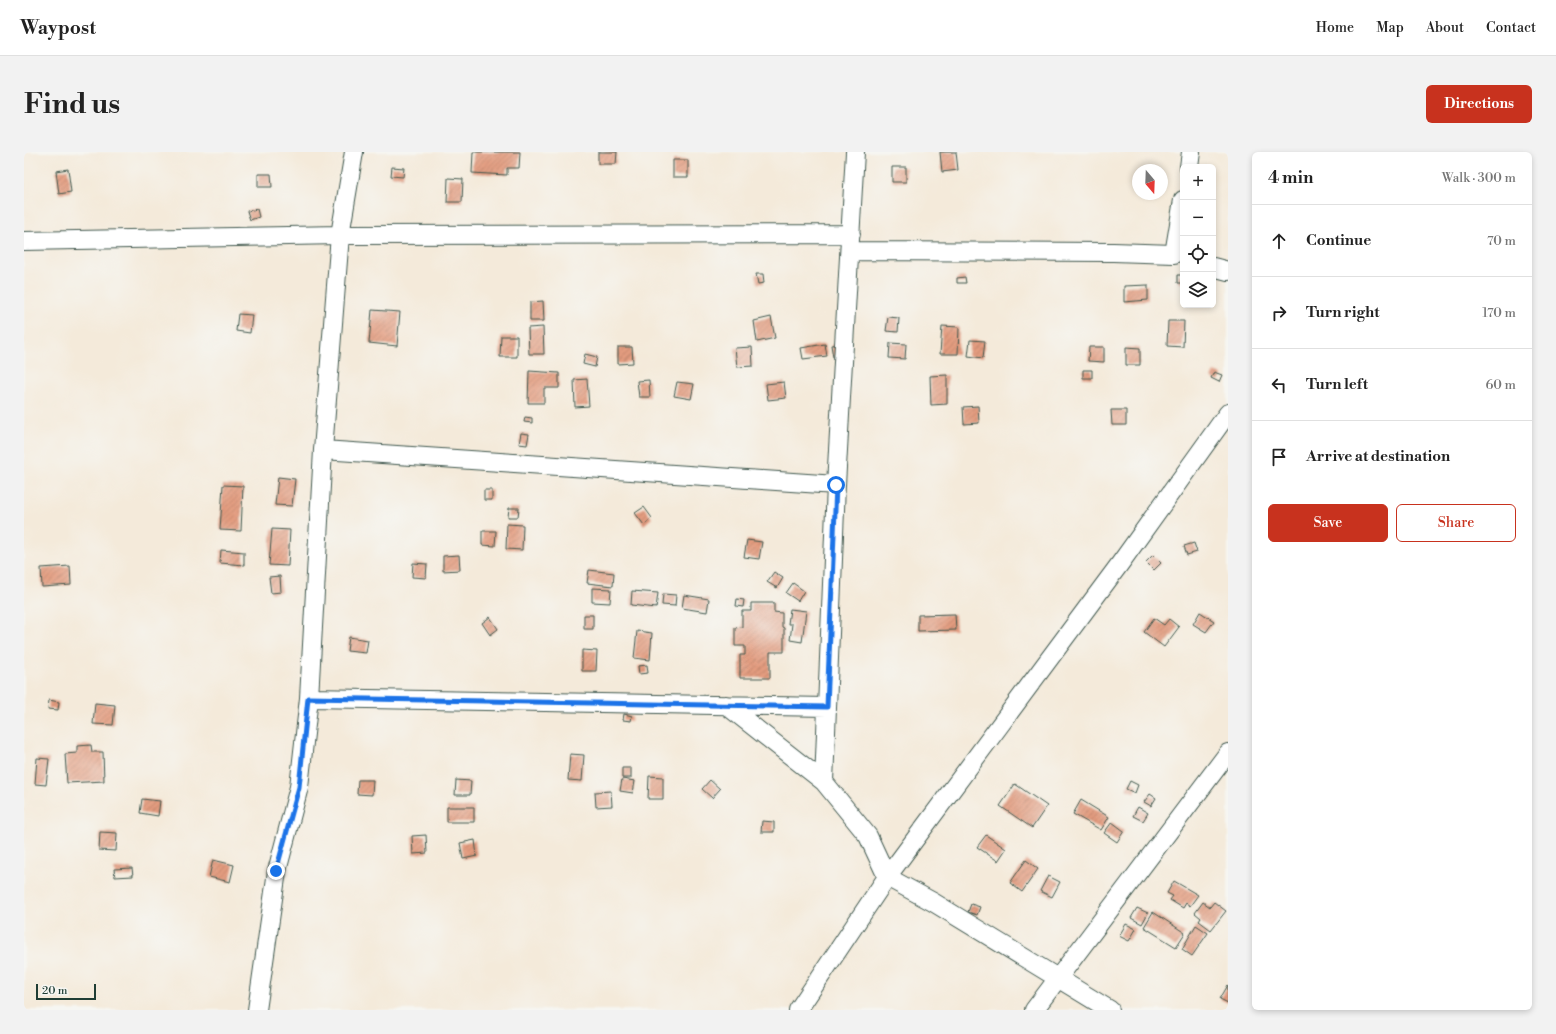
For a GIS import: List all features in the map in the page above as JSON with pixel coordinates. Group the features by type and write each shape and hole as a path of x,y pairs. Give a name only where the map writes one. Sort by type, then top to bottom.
{"street":[{"path":"257,1010 276,871 299,787 308,698 340,235 354,152"},
{"path":"824,782 836,485 855,152"},
{"path":"1189,164 1191,152"},
{"path":"24,241 340,235 850,243 1178,256 1180,234"},
{"path":"1216,267 1228,271"},
{"path":"798,1010 887,877 1110,577 1228,413"},
{"path":"324,450 836,485"},
{"path":"308,698 827,707"},
{"path":"726,705 824,782 868,836 887,877 934,902 1110,1010"},
{"path":"1034,1010 1228,753"}],"building":[{"path":"473,152 520,152 519,168 507,168 507,175 472,173"},
{"path":"598,152 617,152 616,164 598,164"},
{"path":"940,152 956,152 958,170 942,172"},
{"path":"673,160 688,160 688,177 673,177"},
{"path":"392,167 404,168 403,177 391,176"},
{"path":"892,167 906,167 906,182 892,182"},
{"path":"68,169 71,192 59,194 56,171"},
{"path":"258,174 271,174 272,187 258,187"},
{"path":"448,178 463,179 462,202 447,202"},
{"path":"257,209 259,217 250,220 247,211"},
{"path":"756,274 763,274 764,283 758,284"},
{"path":"1178,275 1180,275 1180,283 1178,283"},
{"path":"965,277 966,283 957,283 957,278"},
{"path":"1148,285 1148,300 1124,302 1124,286"},
{"path":"543,301 544,321 530,321 530,302"},
{"path":"372,310 400,312 397,346 369,343"},
{"path":"238,314 252,315 250,333 236,331"},
{"path":"771,317 775,338 757,342 754,321"},
{"path":"888,317 899,318 898,332 886,331"},
{"path":"1168,321 1184,321 1183,347 1167,346"},
{"path":"942,326 959,327 958,354 940,354"},
{"path":"543,327 544,354 529,354 528,328"},
{"path":"501,336 517,336 517,357 500,357"},
{"path":"970,340 985,341 983,358 968,356"},
{"path":"890,343 906,344 905,359 889,358"},
{"path":"825,344 827,356 803,359 801,348"},
{"path":"839,344 841,356 833,357 831,345"},
{"path":"618,347 632,347 633,363 618,364"},
{"path":"752,347 753,366 737,367 735,348"},
{"path":"1089,347 1104,347 1104,362 1088,361"},
{"path":"1126,347 1140,348 1140,365 1126,365"},
{"path":"585,354 597,357 595,367 583,364"},
{"path":"1083,370 1092,370 1092,378 1083,378"},
{"path":"529,371 559,373 559,388 544,388 544,403 528,403"},
{"path":"1214,372 1222,375 1219,382 1211,378"},
{"path":"947,375 947,404 931,405 930,376"},
{"path":"587,379 589,406 575,407 574,380"},
{"path":"649,380 650,397 639,397 637,381"},
{"path":"677,382 694,384 691,399 674,396"},
{"path":"784,382 786,398 768,400 766,384"},
{"path":"978,406 979,423 964,424 963,407"},
{"path":"1111,410 1126,410 1126,425 1112,425"},
{"path":"525,417 532,418 532,423 524,422"},
{"path":"521,433 529,434 527,445 519,444"},
{"path":"278,477 295,479 292,506 275,505"},
{"path":"223,485 243,486 241,531 220,530"},
{"path":"484,490 492,490 492,500 484,500"},
{"path":"644,507 652,518 644,525 635,513"},
{"path":"509,508 519,508 518,517 508,517"},
{"path":"507,524 523,525 522,550 506,549"},
{"path":"272,529 290,530 288,566 269,565"},
{"path":"482,531 496,531 495,546 482,545"},
{"path":"747,540 762,542 759,559 744,557"},
{"path":"1194,543 1197,552 1187,555 1184,546"},
{"path":"221,550 244,552 244,565 220,563"},
{"path":"459,555 460,570 443,571 443,556"},
{"path":"1153,555 1161,563 1154,570 1146,562"},
{"path":"413,563 427,564 426,578 412,577"},
{"path":"70,566 71,585 42,587 41,568"},
{"path":"589,570 614,573 613,586 587,583"},
{"path":"774,572 783,578 777,588 767,582"},
{"path":"280,576 281,592 271,593 269,577"},
{"path":"793,583 804,591 798,601 786,593"},
{"path":"592,588 611,589 610,603 592,602"},
{"path":"632,591 658,593 656,608 631,605"},
{"path":"663,594 676,595 675,606 662,605"},
{"path":"684,595 709,599 707,612 682,608"},
{"path":"737,599 744,600 743,607 736,606"},
{"path":"751,603 774,603 774,612 782,613 782,627 784,628 784,652 770,652 770,678 740,678 740,655 745,655 745,646 735,646 735,628 742,627 742,611 751,611"},
{"path":"790,609 806,611 802,642 790,640 792,624 788,624"},
{"path":"1200,612 1214,621 1206,632 1193,624"},
{"path":"955,614 956,630 918,631 918,615"},
{"path":"584,615 593,615 593,629 584,629"},
{"path":"490,617 498,629 490,635 482,623"},
{"path":"1154,618 1164,625 1169,619 1179,627 1164,647 1144,632"},
{"path":"637,631 652,633 650,660 634,658"},
{"path":"349,637 368,640 366,653 347,651"},
{"path":"582,650 597,651 596,671 582,671"},
{"path":"647,665 648,673 639,674 638,666"},
{"path":"49,700 59,702 58,710 48,709"},
{"path":"95,703 115,705 113,725 93,724"},
{"path":"624,714 632,716 631,721 623,720"},
{"path":"91,745 92,752 103,752 104,781 67,783 65,754 77,753 77,746"},
{"path":"570,754 584,755 582,781 568,780"},
{"path":"37,758 49,759 46,785 35,784"},
{"path":"622,768 631,768 631,778 622,778"},
{"path":"649,776 663,777 663,799 648,799"},
{"path":"622,779 635,781 633,793 620,791"},
{"path":"358,780 373,780 372,795 357,794"},
{"path":"456,780 471,781 470,795 455,795"},
{"path":"710,780 720,789 712,798 702,789"},
{"path":"1130,781 1138,785 1135,793 1126,789"},
{"path":"1015,784 1047,806 1032,828 1000,806"},
{"path":"611,791 612,806 596,807 595,792"},
{"path":"1150,794 1156,798 1151,806 1144,802"},
{"path":"142,799 160,801 158,816 140,813"},
{"path":"1081,800 1109,817 1101,830 1073,814"},
{"path":"447,807 474,807 474,822 447,822"},
{"path":"1138,807 1148,813 1143,821 1133,816"},
{"path":"762,821 774,822 774,832 761,832"},
{"path":"1112,822 1124,831 1117,842 1104,833"},
{"path":"100,832 117,833 116,851 99,850"},
{"path":"426,835 427,853 413,854 412,836"},
{"path":"986,835 1006,849 998,861 977,847"},
{"path":"475,840 477,856 463,859 460,843"},
{"path":"213,860 234,865 230,882 209,877"},
{"path":"1026,860 1038,869 1022,892 1010,883"},
{"path":"132,868 133,876 115,877 114,869"},
{"path":"1048,876 1060,882 1052,897 1040,891"},
{"path":"1174,881 1198,895 1190,906 1186,903 1183,908 1170,900 1173,896 1167,893"},
{"path":"1203,902 1210,907 1214,902 1226,911 1211,930 1199,921 1201,918 1195,913"},
{"path":"971,904 980,907 977,915 968,912"},
{"path":"1137,908 1148,913 1142,924 1131,918"},
{"path":"1153,912 1185,933 1176,947 1144,927"},
{"path":"1126,924 1136,929 1129,941 1119,936"},
{"path":"1196,925 1208,933 1192,956 1182,949"},
{"path":"1228,985 1228,1003 1220,999"}],"route":[{"path":"276,871 299,787 308,698 827,707 836,485"}]}
